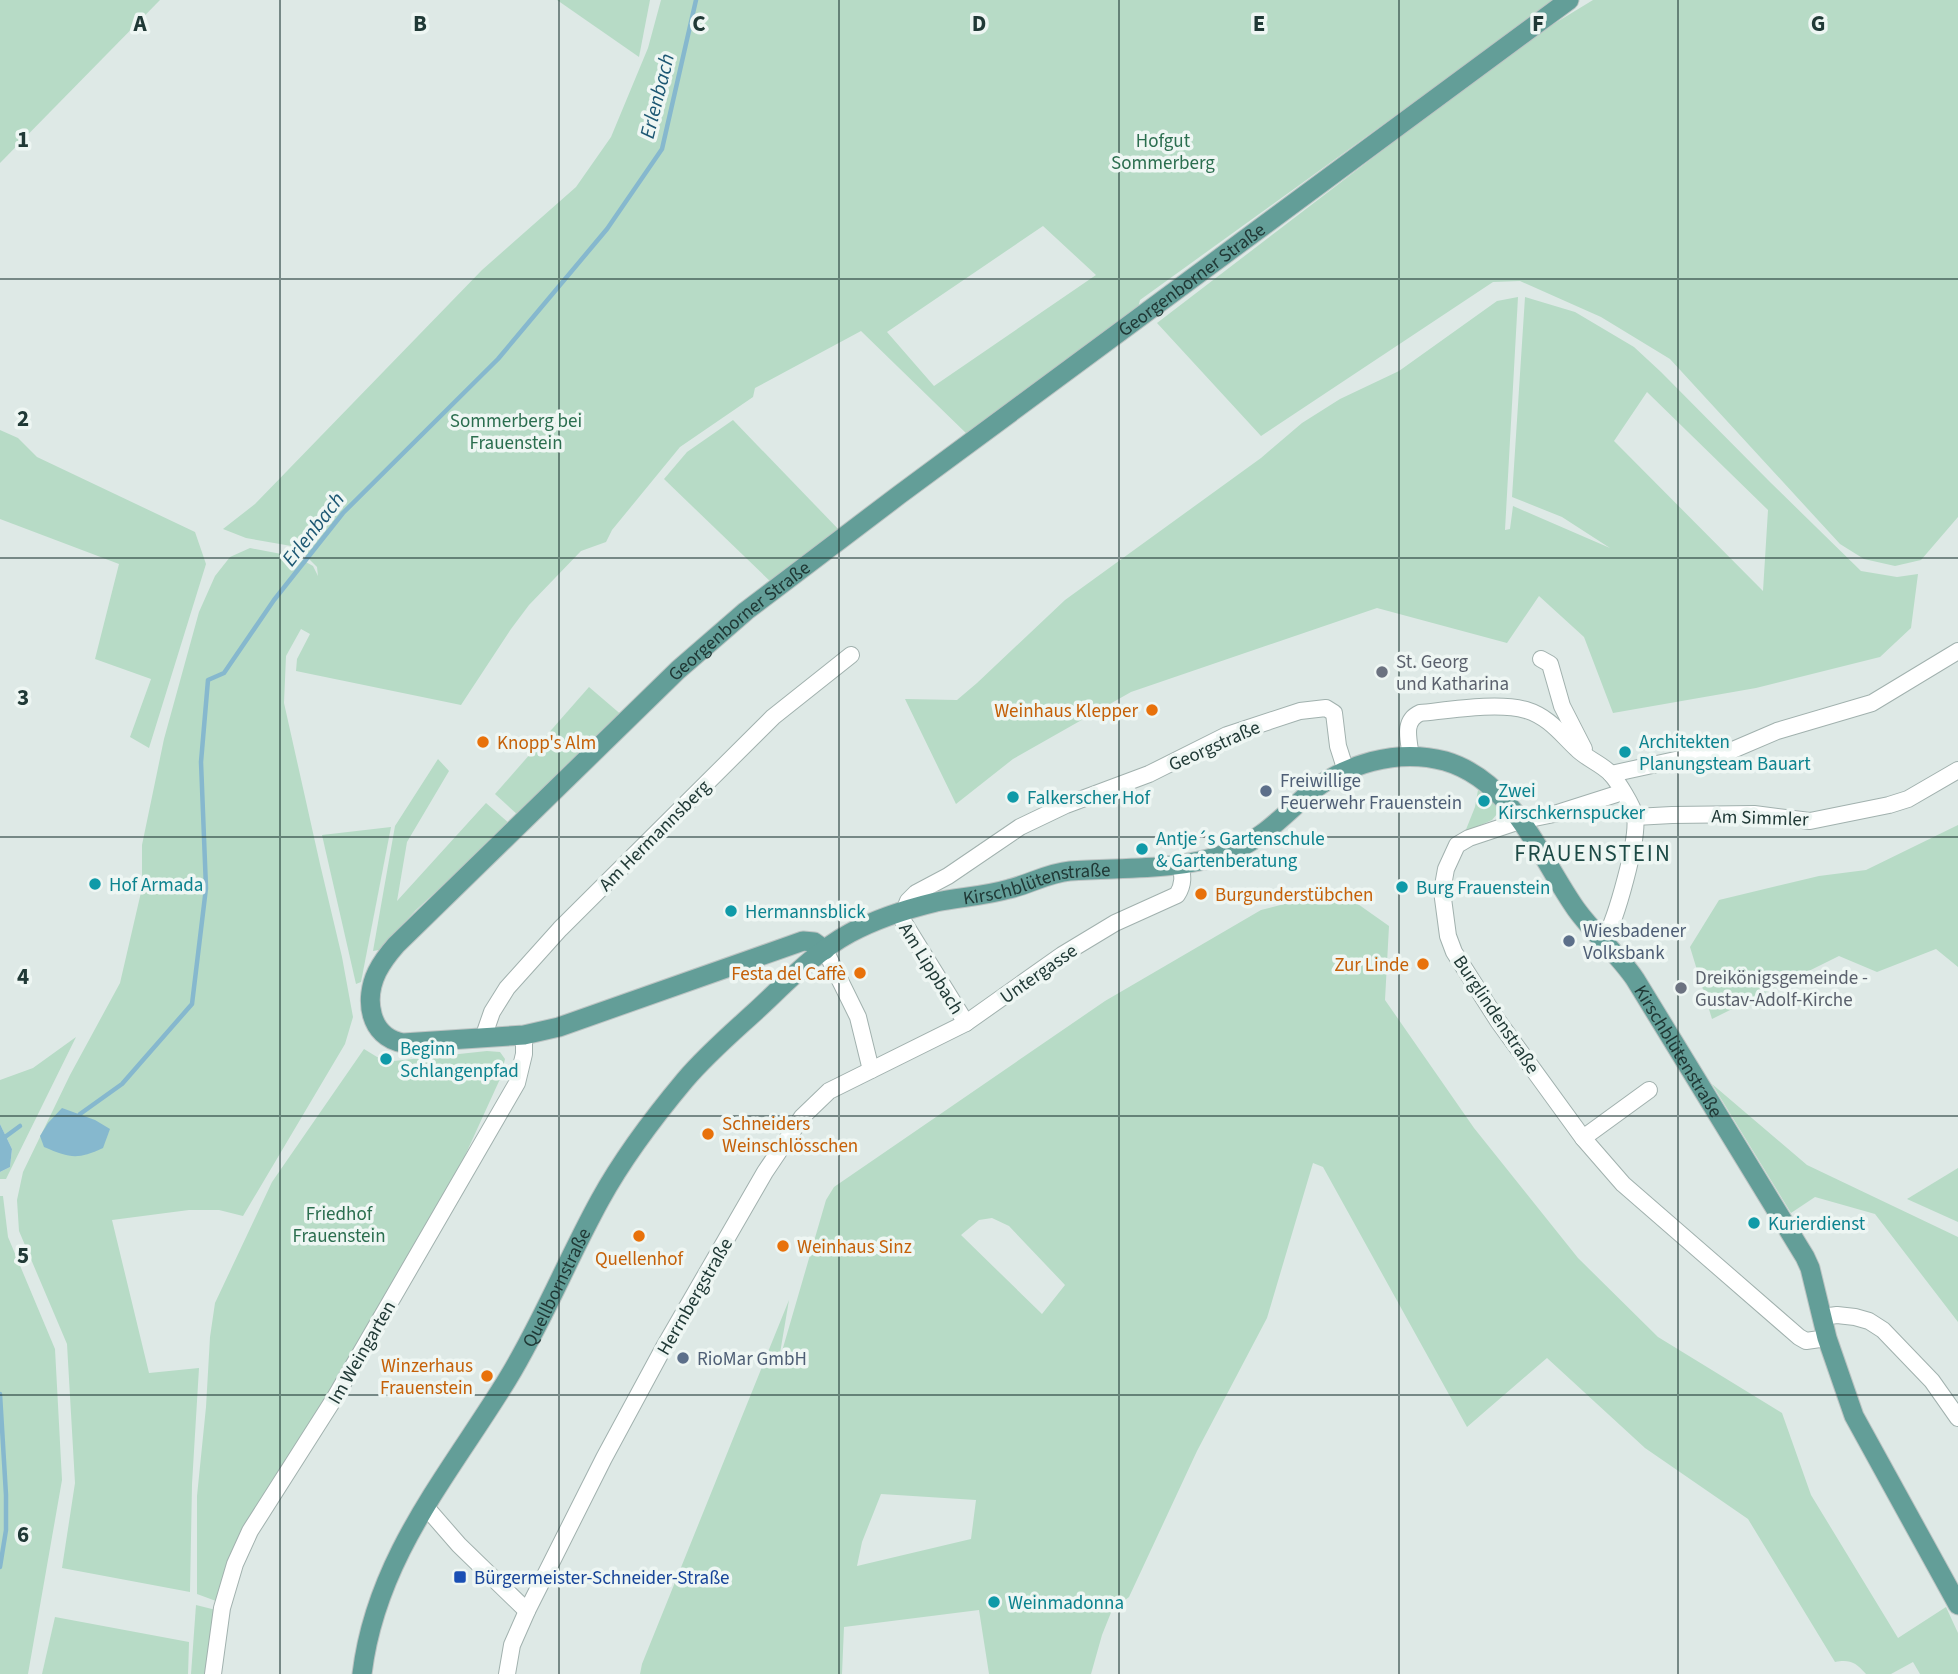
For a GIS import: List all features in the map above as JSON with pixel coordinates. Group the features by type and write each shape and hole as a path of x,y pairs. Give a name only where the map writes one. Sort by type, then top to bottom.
{"main road":[{"name":"Georgenborner Straße","path":"825,950 814,942 803,941 559,1027 524,1035 403,1043 384,1036 376,1026 371,1010 371,993 377,972 396,945 678,670 746,611 1569,0"},
{"name":"Kirschblütenstraße","path":"825,950 852,932 901,912 937,902 1016,888 1055,873 1146,868 1225,854 1252,841 1276,824 1318,787 1346,771 1382,759 1410,757 1443,761 1479,776 1506,801 1580,914 1636,979 1805,1257 1827,1338 1854,1416 1958,1605"},
{"name":"Quellbornstraße","path":"362,1674 377,1603 397,1557 425,1506 525,1349 620,1166 702,1061 825,950"}],"street":[{"path":"1612,774 1680,759 1721,755 1777,731 1872,703 1958,652"},
{"name":"Am Hermannsberg","path":"483,1038 492,1012 507,988 560,929 773,717 851,655"},
{"path":"1541,659 1550,664 1562,706 1588,758"},
{"path":"1410,757 1408,724 1412,716 1420,713 1494,707 1527,710 1541,717 1552,724 1579,751 1612,774 1633,808 1635,830 1627,871 1612,924 1604,940"},
{"name":"Georgstraße","path":"901,912 916,893 948,876 1020,827 1066,805 1149,774 1227,735 1300,710 1326,708 1334,713 1338,746 1346,771"},
{"name":"Am Simmler","path":"1635,817 1754,814 1810,821 1908,799 1958,770"},
{"name":"Burglindenstraße","path":"1623,792 1554,814 1520,821 1469,838 1457,845 1446,869 1442,891 1445,922 1454,952 1498,1021 1583,1138 1623,1184 1799,1337 1806,1340 1827,1338"},
{"name":"Untergasse","path":"871,1070 966,1023 1062,955 1115,923 1177,895 1183,878 1180,863"},
{"name":"Am Lippbach","path":"901,912 966,1023"},
{"path":"825,950 858,1017 871,1070"},
{"name":"Im Weingarten","path":"213,1674 222,1608 235,1564 250,1531 334,1399 517,1083 524,1054 524,1035"},
{"name":"Herrnbergstraße","path":"507,1674 512,1645 527,1611 610,1447 765,1172 802,1116 829,1091 871,1070"},
{"path":"1583,1138 1649,1090"},
{"path":"1822,1317 1855,1317 1884,1330 1932,1381 1958,1418"},
{"path":"425,1506 459,1545 527,1611"}],"green space":[{"path":"0,0 160,0 0,163"},
{"path":"557,0 650,0 639,57"},
{"path":"661,0 1553,0 1140,300 1137,312 969,436 861,331 755,388 753,397 680,447 612,530 606,542 581,551 529,605 461,705 296,671 297,659 310,634 301,629 286,656 284,703 342,957 353,1017 345,1044 243,1216 219,1210 189,1210 112,1220 149,1373 199,1368 192,1484 190,1592 62,1568 75,1483 67,1344 19,1231 17,1200 23,1172 70,1075 120,983 142,888 142,845 164,739 199,612 215,576 230,557 250,548 297,557 313,566 318,576 317,567 297,547 246,538 223,529 255,504 482,270 576,187 611,137 648,48","holes":["1043,226 1096,275 934,386 887,332"]},
{"path":"1593,0 1958,0 1958,517 1921,560 1895,566 1864,559 1840,544 1670,359 1601,317 1520,281 1493,282 1261,436 1157,323 1434,111 1547,28"},
{"path":"1518,297 1505,530 1510,529 1513,506 1610,548 1562,517 1512,497 1525,297 1575,312 1634,347 1861,571 1897,577 1918,574 1911,628 1880,657 1756,688 1613,713 1584,637 1539,596 1507,643 1377,608 1131,692 1013,759 956,804 905,699 957,700 1065,600 1261,458 1302,423 1340,399 1399,371 1497,301","holes":["1647,392 1768,510 1763,591 1614,441"]},
{"path":"733,420 842,533 774,585 664,479 687,452"},
{"path":"0,430 18,438 37,457 195,532 206,564 149,748 130,737 151,679 95,659 119,564 0,519"},
{"path":"589,687 624,717 519,816 495,794"},
{"path":"438,759 449,771 407,842 397,901 486,803 510,824 416,910 379,950 373,951 395,826"},
{"path":"1478,790 1496,805 1497,814 1492,820 1465,832 1475,807"},
{"path":"1958,825 1958,967 1936,949 1877,972 1839,956 1712,1019 1690,947 1719,900 1819,876 1866,870"},
{"path":"391,827 361,982 356,984 322,835"},
{"path":"1338,890 1389,926 1385,1000 1474,1128 1578,1258 1658,1337 1782,1413 1811,1495 1898,1638 1946,1607 1958,1633 1958,1674 1920,1674 1913,1662 1891,1674 1866,1674 1852,1662 1835,1662 1748,1519 1645,1448 1547,1358 1467,1427 1323,1167 1313,1163 1267,1318 1197,1451 1129,1597 1112,1610 1091,1674 989,1674 979,1610 844,1627 842,1674 640,1674 789,1300 778,1365 826,1200 834,1187 1105,1001 1261,910","holes":["992,1218 1009,1226 1065,1285 1042,1314 961,1235 979,1220","881,1494 976,1500 971,1539 857,1566 862,1542"]},
{"path":"76,1037 6,1179 0,1179 0,1172 10,1167 12,1149 0,1124 0,1080 33,1068"},
{"name":"Friedhof Frauenstein","path":"364,1049 382,1060 394,1061 487,1051 500,1052 505,1059 500,1079 463,1160 216,1601 197,1594 197,1496 215,1303 272,1182"},
{"path":"1712,1084 1807,1165 1958,1237 1958,1322 1875,1214 1815,1197 1791,1213"},
{"path":"1958,1168 1958,1222 1907,1199"},
{"path":"0,1196 3,1196 8,1237 55,1349 62,1480 28,1674 0,1674"},
{"path":"196,1605 216,1610 210,1674 191,1674"},
{"path":"55,1617 189,1642 188,1674 42,1674"}],"water":[{"path":"62,1108 95,1120 110,1129 103,1148 74,1156 44,1147 40,1136"},
{"path":"0,1124 12,1149 10,1167 0,1172"}],"waterway":[{"name":"Erlenbach","path":"80,1114 122,1084 192,1004 206,888 201,762 208,680 224,673 274,600 343,513 498,359 607,229 662,149 696,0"},
{"name":"Erlenbach","path":"5,1137 20,1126"},
{"name":"Erlenbach","path":"0,1394 6,1495 6,1530 0,1567"}],"place":[{"name":"St. Georg und Katharina","path":"1382,672"},
{"name":"Weinhaus Klepper","path":"1152,710"},
{"name":"Knopp's Alm","path":"483,742"},
{"name":"Architekten Planungsteam Bauart","path":"1625,752"},
{"name":"Freiwillige Feuerwehr Frauenstein","path":"1266,791"},
{"name":"Falkerscher Hof","path":"1013,797"},
{"name":"Zwei Kirschkernspucker","path":"1484,801"},
{"name":"Antje´s Gartenschule & Gartenberatung","path":"1142,849"},
{"name":"Hof Armada","path":"95,884"},
{"name":"Burg Frauenstein","path":"1402,887"},
{"name":"Burgunderstübchen","path":"1201,894"},
{"name":"Hermannsblick","path":"731,911"},
{"name":"Wiesbadener Volksbank","path":"1569,941"},
{"name":"Zur Linde","path":"1423,964"},
{"name":"Festa del Caffè","path":"860,973"},
{"name":"Dreikönigsgemeinde - Gustav-Adolf-Kirche","path":"1681,988"},
{"name":"Beginn Schlangenpfad","path":"386,1059"},
{"name":"Schneiders Weinschlösschen","path":"708,1134"},
{"name":"Kurierdienst","path":"1754,1223"},
{"name":"Quellenhof","path":"639,1236"},
{"name":"Weinhaus Sinz","path":"783,1246"},
{"name":"RioMar GmbH","path":"683,1358"},
{"name":"Winzerhaus Frauenstein","path":"487,1376"},
{"name":"Bürgermeister-Schneider-Straße","path":"460,1577"},
{"name":"Weinmadonna","path":"994,1602"}],"district":[{"name":"FRAUENSTEIN","path":"1593,853"}],"park label":[{"name":"Hofgut Sommerberg","path":"1163,151"},
{"name":"Sommerberg bei Frauenstein","path":"516,431"}]}
